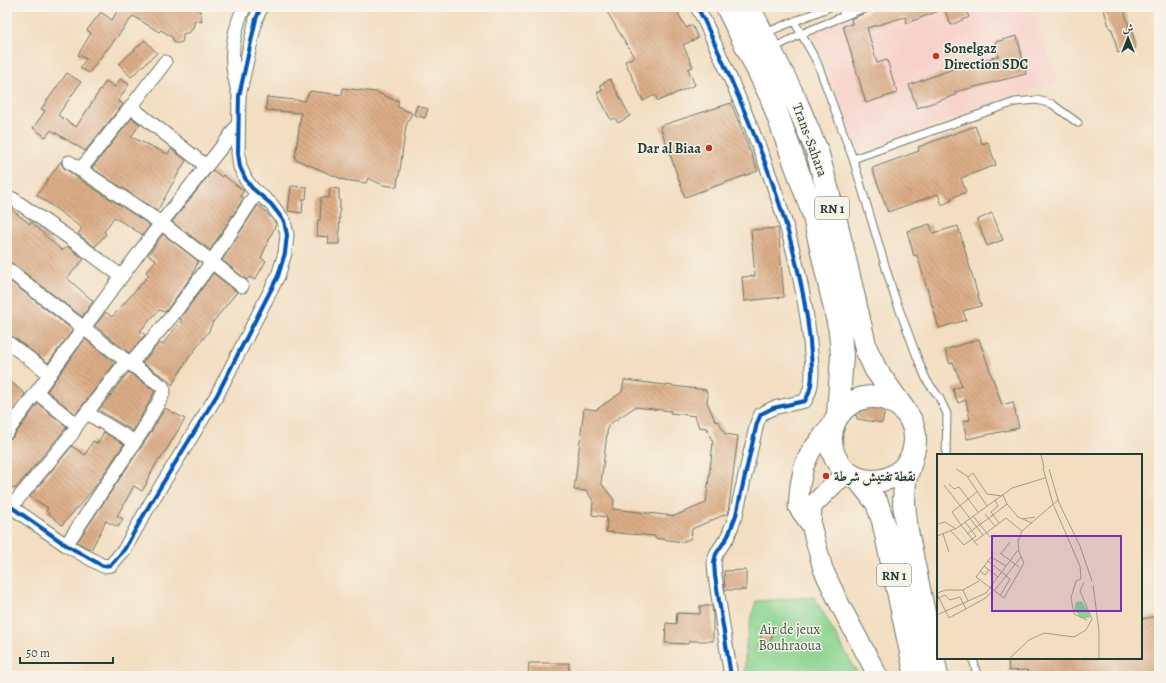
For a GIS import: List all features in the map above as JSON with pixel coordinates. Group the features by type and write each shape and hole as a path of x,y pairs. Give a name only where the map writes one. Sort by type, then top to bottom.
{"highway":[{"name":"Trans-Sahara","path":"727,7 757,45 795,99 816,151 836,221 866,349 876,370 905,411"},
{"name":"Trans-Sahara","path":"750,7 757,45 771,97 813,213 840,331 842,356 836,419"},
{"path":"870,397 883,398 895,403 905,411 912,423 915,437 914,451 908,464 898,474 886,480 872,482 853,477 839,466 833,455 830,444 830,432 836,419 847,405 858,399 870,397"},
{"name":"RN 1","path":"914,451 905,481 904,503 907,531 938,676"},
{"name":"RN 1","path":"853,477 877,503 883,521 916,676"}],"main road":[{"path":"811,525 798,507 800,485 804,466 811,451 836,419"},
{"path":"853,477 829,489 812,506 811,525 823,570 838,603 878,676"}],"street":[{"path":"239,96 232,66 233,47 239,20 244,7"},
{"path":"257,192 212,262 172,316 134,360 122,367 77,425 72,434 9,506 102,566 107,566 114,562 124,550 150,504 217,395 278,276 285,253 286,235 284,221 271,204 257,192 252,188 246,180 240,167 238,152 239,96 256,19 261,7"},
{"path":"697,7 748,118 776,193 800,275 808,324 812,369 809,395 805,401 773,408 762,414 757,423 736,515 728,536 716,554 714,562 715,576 731,676"},
{"path":"164,62 131,107 75,166 161,223 242,286"},
{"path":"131,107 206,166"},
{"path":"7,432 37,393 121,276 228,139 238,124"},
{"path":"7,198 13,199 121,276"},
{"path":"7,269 129,363 162,386 164,390 135,442 66,544"},
{"path":"7,342 50,374"},
{"path":"37,393 77,425"},
{"path":"87,413 135,442"}],"lane":[{"path":"757,45 794,21 830,7"},
{"path":"841,7 844,15"},
{"path":"757,45 801,34 866,7"},
{"path":"794,21 817,62 853,159 894,295 916,355 927,381 939,398 947,414 946,454"},
{"path":"853,159 1015,102 1037,100 1052,104 1078,123"},
{"path":"973,659 977,676"}],"shaded area":[{"name":"Sonelgaz Direction SDC","path":"881,7 1032,7 1058,81 856,152 813,31"}],"green space":[{"name":"Air de jeux Bouhraoua","path":"814,597 859,676 745,676 747,638 756,601"}],"building":[{"path":"118,7 192,7 200,11 202,22 195,20 193,28 190,32 183,34 182,42 174,43 173,38 161,30 159,32 133,16 89,73 80,68 86,59 78,55 91,33 87,30 101,12 112,20 119,8"},
{"path":"612,7 675,7 686,28 692,25 698,38 683,45 693,67 688,69 695,85 658,101 655,95 643,101 625,61 634,57 606,10"},
{"path":"871,7 964,7 969,17 951,25 944,9 907,23 905,17 867,28 877,63 887,60 897,93 866,103 843,26 852,24 851,19 868,12"},
{"path":"1103,7 1123,7 1129,26 1131,26 1136,48 1118,53 1112,29 1110,29"},
{"path":"1017,36 1026,74 955,92 956,95 917,108 909,85 964,65 999,56 995,42"},
{"path":"145,40 157,53 131,77 119,64"},
{"path":"67,73 81,82 58,115 76,127 106,81 115,87 120,79 129,84 118,101 123,104 85,151 51,130 46,137 33,128 45,111 41,109"},
{"path":"610,79 630,116 618,123 615,118 611,120 597,93 603,90 600,85"},
{"path":"343,88 376,92 394,100 398,100 398,107 412,113 406,126 397,187 383,185 368,178 366,183 344,180 295,159 301,113 266,110 267,97 305,101 310,91 342,95"},
{"name":"Dar al Biaa","path":"731,103 758,171 685,197 660,126"},
{"path":"417,105 428,109 425,118 414,115"},
{"path":"132,118 140,124 131,137 168,154 171,149 186,160 157,211 92,168"},
{"path":"975,126 982,144 988,142 996,165 961,178 966,192 951,198 952,200 942,205 938,194 888,212 872,168 919,151 918,147"},
{"path":"61,161 64,168 75,176 150,225 143,235 114,217 104,232 106,234 95,247 78,234 82,228 37,195"},
{"path":"213,170 222,177 223,175 244,191 240,196 244,198 210,250 172,222"},
{"path":"291,186 307,187 306,199 303,199 302,213 288,211"},
{"path":"330,188 339,189 339,244 328,244 329,237 317,236 318,220 320,220 321,197 329,198"},
{"path":"258,205 276,224 261,258 266,261 255,280 249,277 247,280 222,260"},
{"path":"7,206 30,224 31,222 62,251 67,246 84,259 67,278 93,301 82,317 12,263 7,261"},
{"path":"992,213 1003,240 987,246 977,220"},
{"path":"930,224 933,233 958,226 981,306 963,311 966,320 939,328 917,255 914,256 907,231"},
{"path":"778,228 784,297 744,301 742,277 755,276 751,230"},
{"path":"163,234 198,261 193,274 166,311 159,310 140,331 145,335 129,353 95,326 106,312 112,317 149,275 146,272 156,260 148,255"},
{"path":"213,273 237,292 213,322 209,331 188,359 172,385 167,379 142,363 159,343 162,345 182,320 180,319"},
{"path":"7,279 73,330 48,363 12,336 7,334"},
{"path":"85,339 115,363 76,414 47,391"},
{"path":"979,339 1002,405 1013,402 1019,428 967,439 963,421 970,420 966,400 958,403 953,389 962,386 953,362 950,364 945,350"},
{"path":"129,372 155,391 133,431 99,410"},
{"path":"7,378 25,394 7,419"},
{"path":"624,380 706,390 708,396 707,402 715,421 719,422 725,434 738,436 728,513 692,529 691,538 683,542 655,538 655,536 606,532 607,517 592,515 593,501 587,491 574,490 584,408 596,410 622,392","holes":["635,407 671,411 670,413 695,416 699,427 707,428 713,443 706,503 674,516 613,509 614,500 601,483 608,425"]},
{"path":"852,397 884,403 886,406 882,423 857,419 857,416 850,414"},
{"path":"38,404 67,427 15,489 7,484 7,440 13,437"},
{"path":"165,408 185,419 160,460 159,459 142,491 134,486 117,516 123,519 118,527 106,521 91,550 77,542 150,434"},
{"path":"104,432 124,444 92,491 62,525 46,511 48,508 30,497 72,446 85,455 93,441 98,443"},
{"path":"746,570 746,590 725,590 724,571"},
{"path":"700,606 712,606 713,641 689,641 688,644 665,643 666,623 676,624 677,613 700,614"},
{"path":"1159,616 1159,676 1093,676 1093,674 1030,676 1027,670 1009,671 1008,659 1142,659 1142,619"},
{"path":"763,630 773,632 770,644 760,641"},
{"path":"529,663 569,663 569,676 528,676"}],"cycle path":[{"path":"7,504 66,545 103,566 111,565 124,550 150,504 217,395 278,276 285,253 287,235 284,221 271,204 252,188 246,180 240,167 238,153 239,96 256,19 261,7"},
{"path":"697,7 739,97 770,176 784,217 804,299 812,364 811,387 805,401 773,408 761,414 757,423 736,515 728,536 716,554 714,562 715,576 731,676"}],"place":[{"name":"Sonelgaz Direction SDC","path":"936,56"},
{"name":"Dar al Biaa","path":"709,148"},
{"name":"نقطة تفتيش شرطة","path":"826,476"}]}
